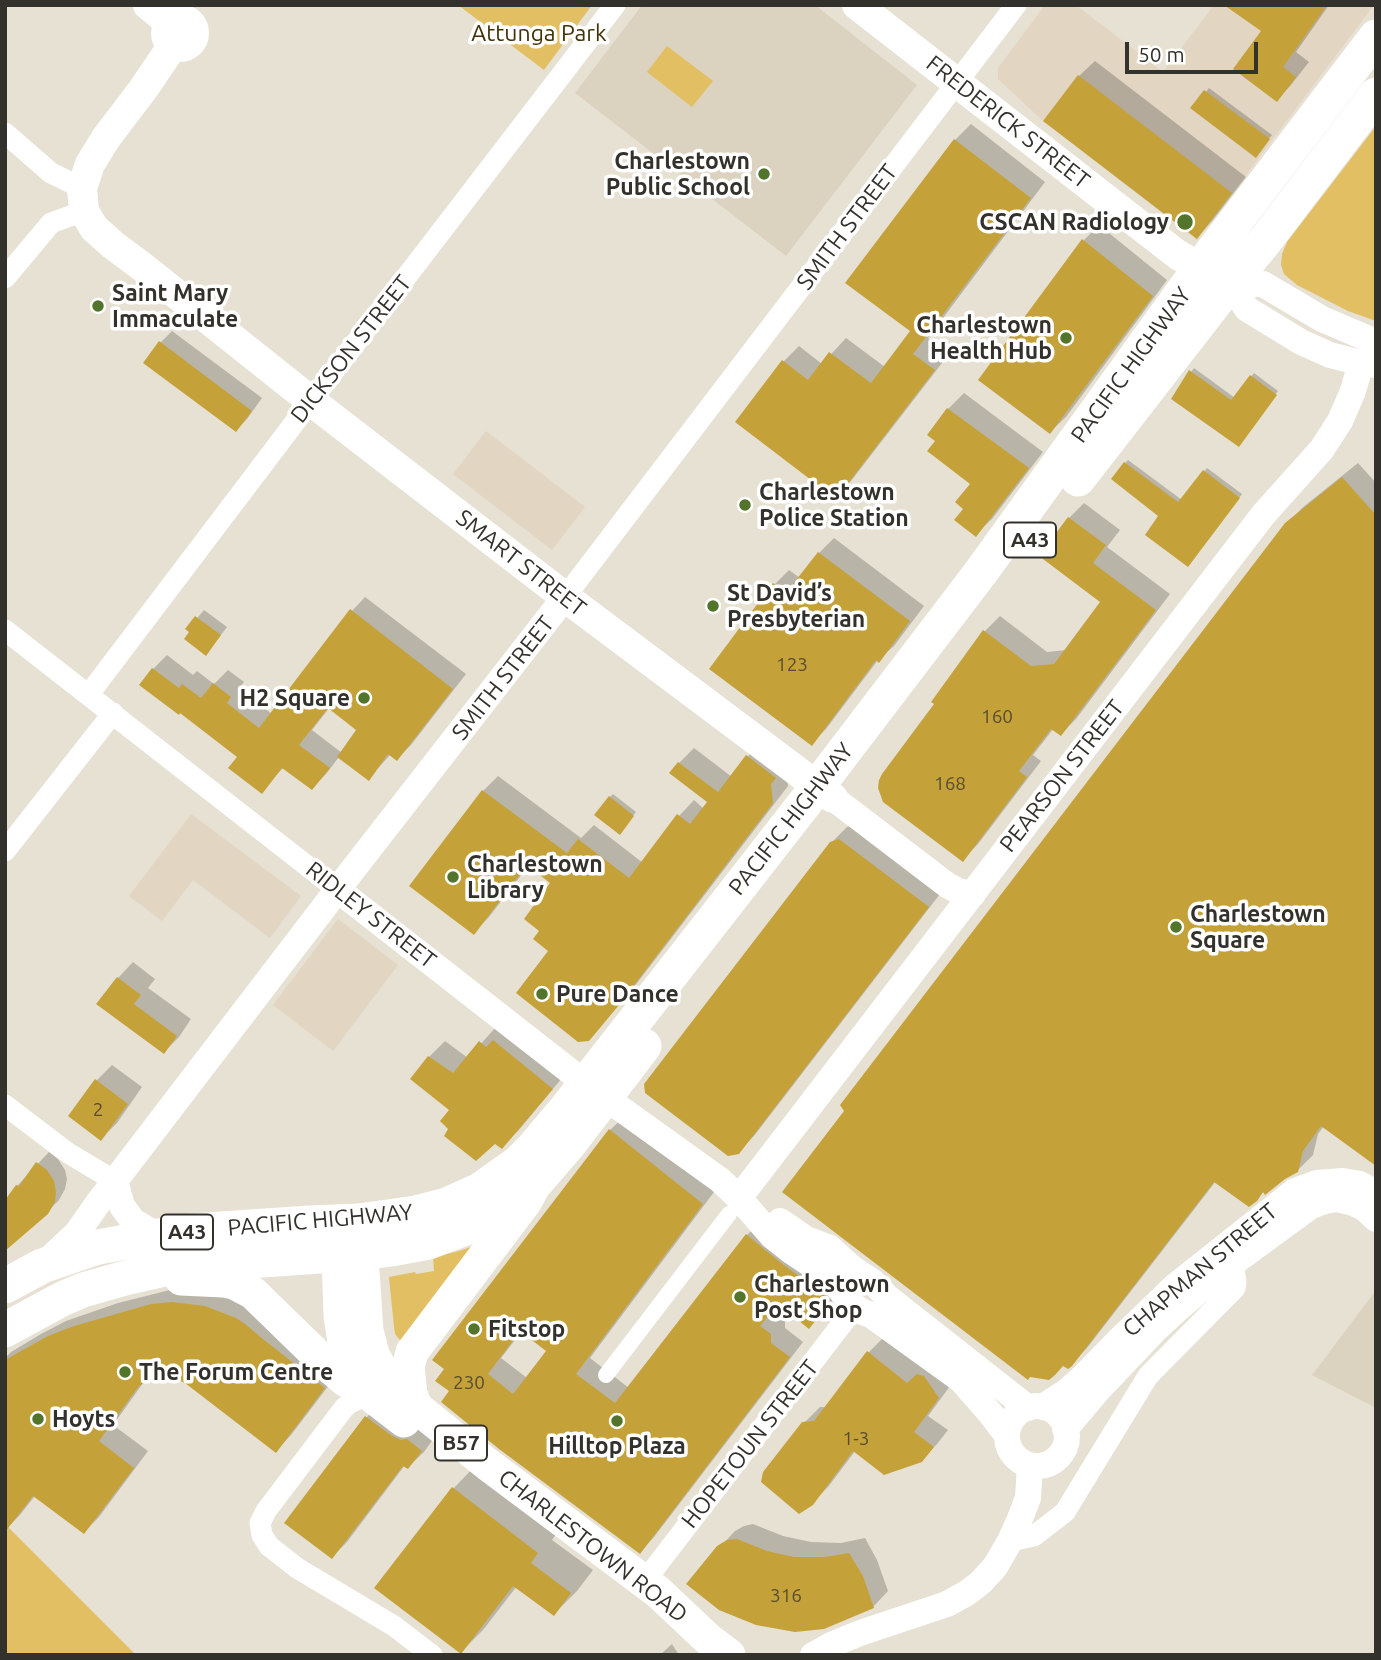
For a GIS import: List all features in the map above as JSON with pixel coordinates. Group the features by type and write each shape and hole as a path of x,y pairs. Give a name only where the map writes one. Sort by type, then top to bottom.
{"highway":[{"name":"PACIFIC HIGHWAY","path":"5,1330 83,1290 165,1269 349,1238 401,1216 459,1200 496,1180 595,1090 825,792 989,561 1215,276 1376,37"},
{"name":"PACIFIC HIGHWAY","path":"1215,276 1265,241 1376,95"},
{"name":"PACIFIC HIGHWAY","path":"5,1286 42,1266 98,1247 192,1231 429,1242 466,1228 506,1206 537,1181 569,1144 595,1090"}],"main road":[{"name":"FREDERICK STREET","path":"857,5 1178,255 1215,276"},
{"path":"83,200 90,164 144,88 178,20"},
{"name":"SMART STREET","path":"83,200 94,228 113,246 565,597 825,792"},
{"path":"416,1408 411,1394 408,1367 412,1352 526,1201 537,1181"},
{"name":"CHARLESTOWN ROAD","path":"349,1238 340,1316 356,1401 636,1599 671,1628 695,1655"},
{"name":"CHARLESTOWN ROAD","path":"349,1238 373,1354 386,1378 400,1394 487,1464 670,1602 709,1640 729,1655"},
{"path":"125,1278 224,1280 244,1288 261,1299 321,1360 345,1380 356,1401"}],"street":[{"name":"DICKSON STREET","path":"89,694 615,5"},
{"name":"SMITH STREET","path":"42,1266 76,1233 1016,5"},
{"path":"5,133 83,200 51,223 5,278"},
{"name":"FREDERICK STREET","path":"1215,276 1263,284 1322,319 1372,355"},
{"name":"PEARSON STREET","path":"734,1206 1264,515 1322,449 1340,421 1372,355"},
{"name":"RIDLEY STREET","path":"5,630 595,1090 714,1175 734,1206 785,1224 806,1239 823,1257 852,1268 873,1282 871,1306"},
{"path":"5,851 113,713"},
{"name":"SMART STREET","path":"825,792 947,885 972,894"},
{"path":"5,1105 68,1153 115,1181 122,1206 133,1221 158,1236"},
{"name":"CHAPMAN STREET","path":"1035,1408 1066,1392 1174,1287 1294,1192 1317,1183 1343,1181 1360,1184 1376,1193"},
{"name":"CHAPMAN STREET","path":"1065,1429 1155,1330 1229,1266 1311,1206 1337,1199 1364,1208 1376,1219"},
{"path":"606,1375 734,1206"},
{"name":"CHAPMAN STREET","path":"1010,1541 1034,1536 1065,1512 1148,1376 1235,1288 1235,1275 1229,1266"},
{"name":"RIDLEY STREET","path":"871,1306 1035,1408"},
{"name":"RIDLEY STREET","path":"871,1306 961,1380 1007,1434"},
{"name":"HOPETOUN STREET","path":"644,1582 871,1306"},
{"path":"356,1401 266,1511 260,1523 262,1535 269,1546 297,1568 394,1626 432,1655"},
{"path":"1035,1408 1057,1414 1062,1421 1066,1438 1061,1454 1039,1466 1018,1459 1007,1441 1008,1428 1015,1416 1035,1408"},
{"path":"813,1655 860,1633 947,1604 967,1593 989,1575 1010,1541 1028,1499 1030,1465"}],"shaded area":[{"name":"Charlestown Public School","path":"642,5 815,5 917,85 786,256 575,93"},
{"path":"1045,5 1076,5 1163,72 1214,5 1374,5 1197,240 1043,121 998,79 998,68"},
{"path":"486,431 585,507 552,550 453,474"},
{"path":"191,814 301,896 270,938 193,880 162,921 129,896"},
{"path":"338,919 398,965 333,1051 273,1005"},
{"path":"1376,1290 1376,1408 1312,1375"}],"green space":[{"name":"Attunga Park","path":"458,5 592,5 544,70"},
{"path":"667,46 713,81 692,107 647,72"},
{"path":"1376,126 1376,321 1348,311 1297,285 1284,274 1281,265 1287,242"},
{"path":"471,1247 407,1344 399,1339 395,1334 389,1277 434,1271 433,1257"},
{"path":"5,1524 136,1655 5,1655"}],"building":[{"path":"1224,5 1327,5 1283,67 1296,77 1277,102 1233,69 1261,31"},
{"path":"1078,75 1232,193 1197,239 1043,121"},
{"path":"1204,90 1270,139 1256,158 1190,108"},
{"path":"954,139 1031,198 913,354 935,370 836,499 735,422 782,360 808,380 829,352 871,383 910,331 845,283"},
{"name":"Charlestown Health Hub","path":"1082,239 1153,296 1050,434 978,380"},
{"path":"159,341 252,411 236,432 143,363"},
{"path":"1189,370 1231,400 1250,375 1277,395 1239,447 1171,399"},
{"path":"947,408 1029,468 976,537 954,520 963,509 955,502 970,484 927,451 935,441 927,435"},
{"path":"1124,462 1178,502 1203,470 1240,498 1188,567 1145,535 1158,516 1111,479"},
{"name":"Charlestown Square","path":"1342,477 1376,515 1376,1166 1321,1126 1303,1151 1298,1172 1265,1195 1263,1192 1249,1207 1214,1182 1072,1366 1068,1369 1063,1366 1049,1380 1030,1377 1028,1380 782,1192 844,1111 840,1105 1285,523"},
{"path":"1068,517 1106,545 1093,563 1156,610 1061,736 1051,729 1019,771 1027,777 963,862 883,802 878,788 879,780 983,630 1031,666 1054,664 1100,602 1039,556"},
{"path":"818,552 910,621 879,663 876,660 812,746 709,669 773,583 786,593"},
{"name":"H2 Square","path":"350,609 453,689 397,761 388,754 369,781 337,757 356,730 328,708 299,745 330,768 312,790 282,768 262,794 228,768 237,757 139,685 152,668 179,688 182,684 201,698 213,683 231,697 227,703 259,728"},
{"path":"195,616 221,635 206,656 184,639 189,632 185,629"},
{"path":"746,755 776,778 771,784 773,803 589,1041 578,1042 516,993 548,951 533,939 539,931 524,919 550,883 527,865 474,935 409,886 482,790 567,853 578,839 629,878 677,814 690,824 707,802 669,773 678,762 718,792"},
{"path":"609,796 634,816 620,835 594,815"},
{"path":"839,839 929,907 739,1154 728,1156 645,1093 644,1084 830,842"},
{"path":"117,977 141,995 134,1004 177,1036 164,1054 96,1004"},
{"path":"493,1040 553,1089 502,1149 495,1144 476,1161 444,1136 448,1129 440,1121 449,1110 410,1079 428,1056 453,1073 479,1041 486,1047"},
{"path":"95,1079 128,1104 101,1141 68,1116"},
{"path":"609,1129 703,1204 576,1374 615,1403 746,1234 830,1302 809,1329 778,1304 760,1326 771,1334 771,1343 790,1357 640,1554 499,1449 441,1402 449,1391 435,1381 444,1369 432,1360","holes":["520,1331 546,1351 513,1394 488,1374"]},
{"path":"36,1162 47,1170 54,1181 55,1202 48,1214 5,1251 5,1200"},
{"path":"172,1302 205,1306 236,1318 325,1388 276,1453 185,1383 167,1377 147,1381 139,1386 99,1441 134,1468 84,1534 33,1496 5,1532 5,1360 48,1336 74,1326 151,1304"},
{"path":"867,1351 907,1383 917,1374 924,1376 939,1398 914,1432 934,1447 922,1462 884,1475 853,1451 813,1505 799,1514 761,1482 763,1472 802,1422 814,1421"},
{"path":"365,1416 392,1436 401,1440 407,1439 422,1451 408,1469 403,1466 332,1559 284,1523"},
{"path":"452,1487 538,1553 531,1563 571,1593 554,1616 513,1586 461,1654 374,1588"},
{"path":"737,1539 767,1551 794,1557 825,1557 849,1553 863,1576 874,1608 824,1629 795,1632 756,1625 719,1610 686,1584 717,1546 727,1540"}],"place":[{"name":"Charlestown Public School","path":"764,174"},
{"name":"CSCAN Radiology","path":"1185,222"},
{"name":"Saint Mary Immaculate","path":"98,306"},
{"name":"Charlestown Health Hub","path":"1066,338"},
{"name":"Charlestown Police Station","path":"745,505"},
{"name":"St David’s Presbyterian","path":"713,606"},
{"name":"H2 Square","path":"364,698"},
{"name":"Charlestown Library","path":"453,877"},
{"name":"Charlestown Square","path":"1176,927"},
{"name":"Pure Dance","path":"542,994"},
{"name":"Charlestown Post Shop","path":"740,1297"},
{"name":"Fitstop","path":"474,1329"},
{"name":"The Forum Centre","path":"125,1372"},
{"name":"Hoyts","path":"38,1419"},
{"name":"Hilltop Plaza","path":"617,1421"}]}
